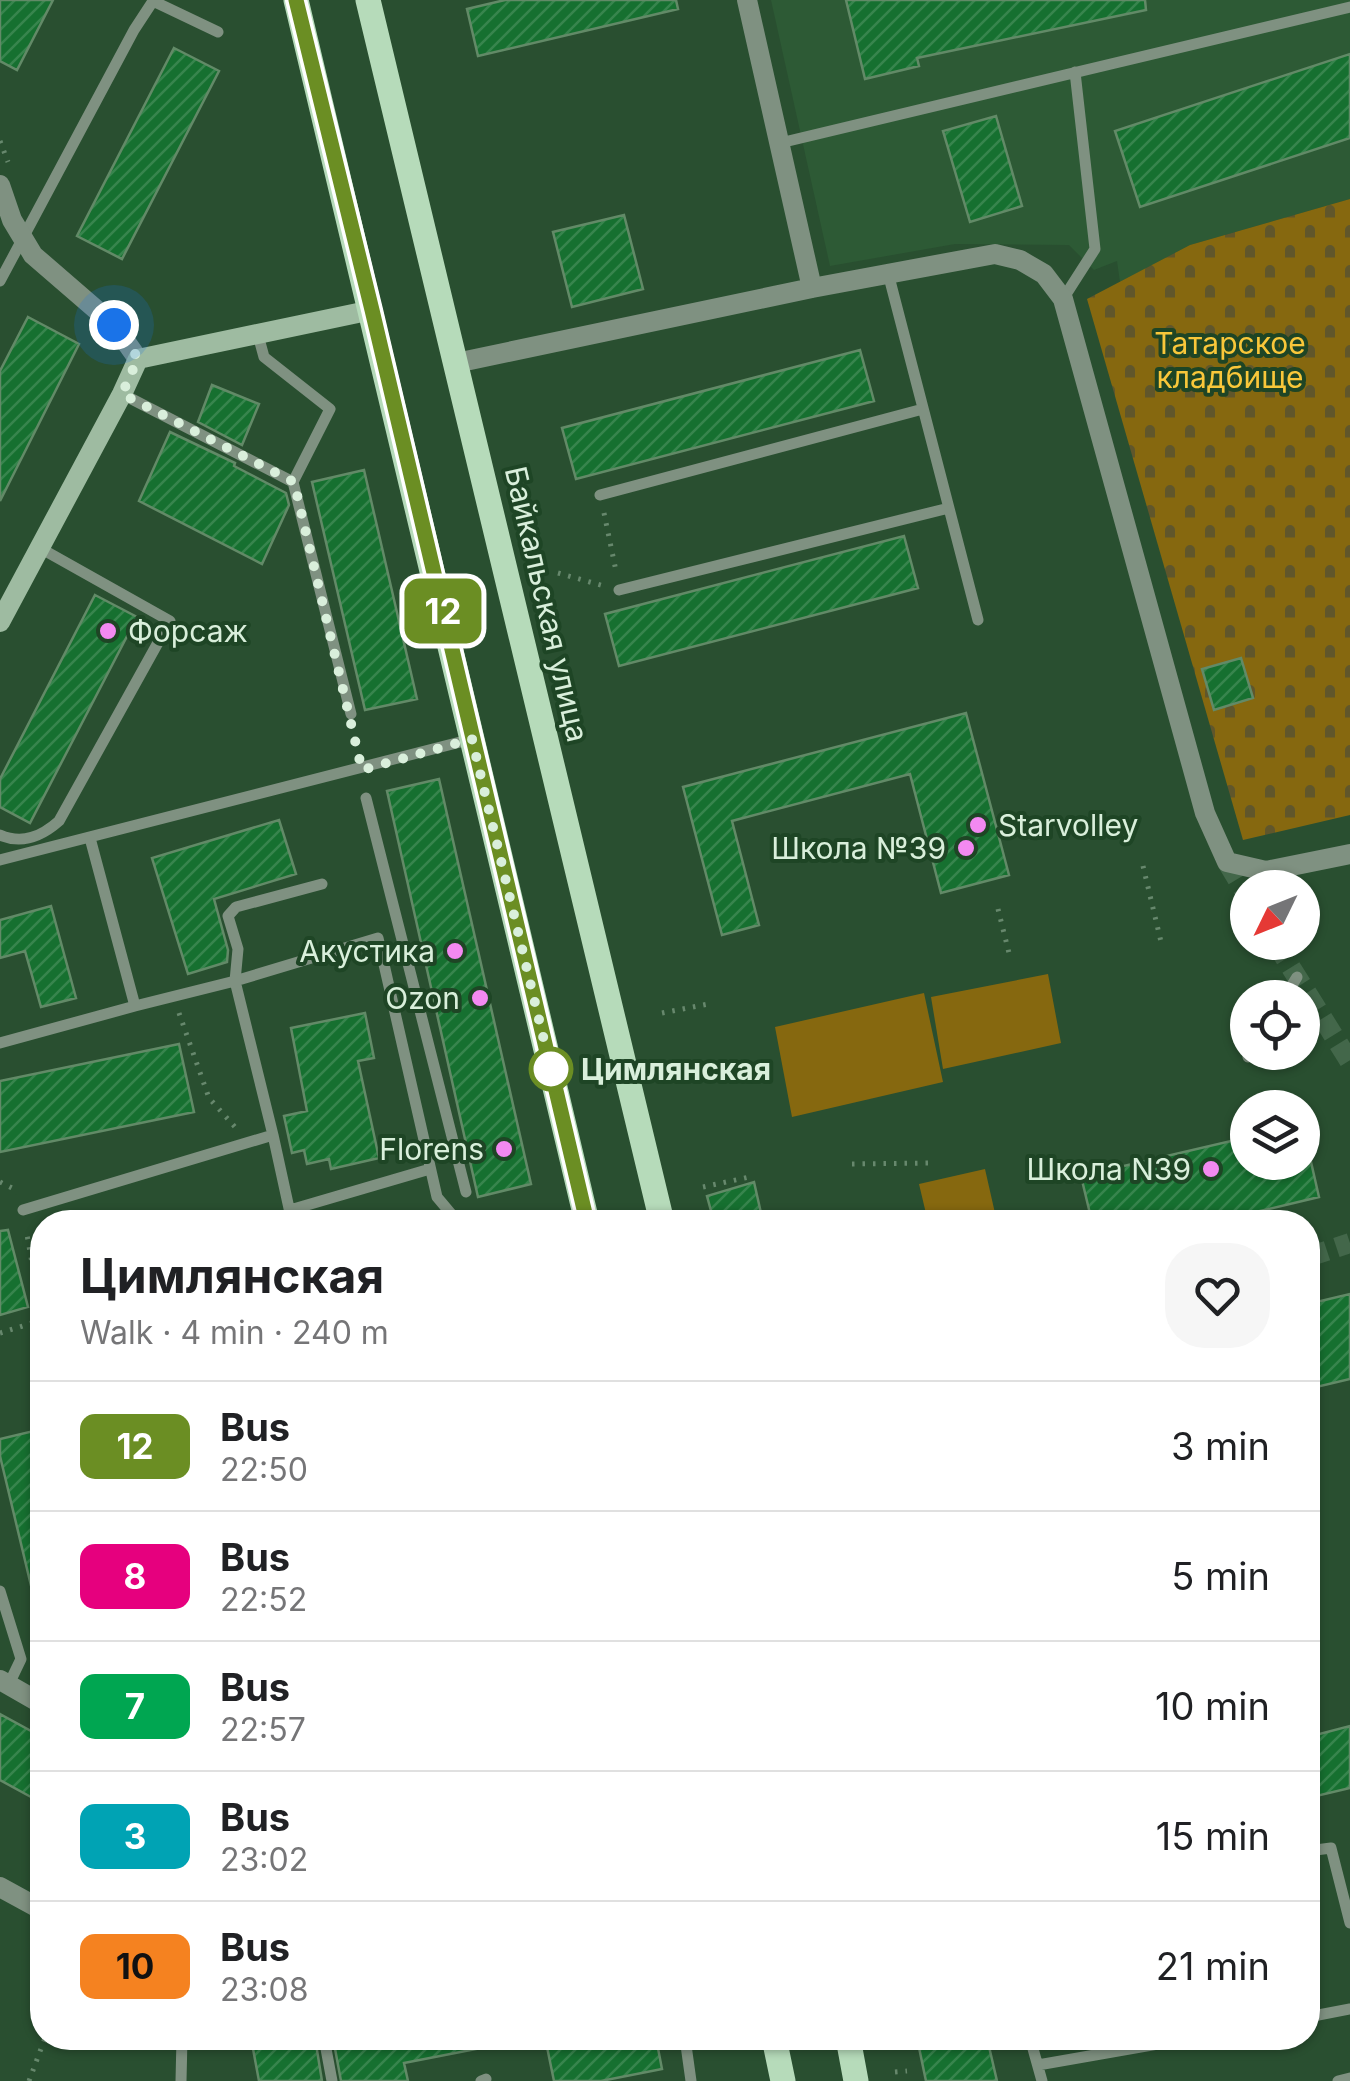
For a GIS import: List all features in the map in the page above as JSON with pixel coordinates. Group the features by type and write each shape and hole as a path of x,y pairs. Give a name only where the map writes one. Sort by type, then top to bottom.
{"main road":[{"path":"296,0 584,1210"},
{"name":"Байкальская улица","path":"368,0 659,1210"},
{"path":"776,2050 782,2081"},
{"path":"850,2050 856,2081"}],"street":[{"path":"747,0 812,288"},
{"path":"0,184 12,220 33,254 114,325 138,358"},
{"path":"456,363 888,273 995,254 1020,260 1044,274 1063,299 1206,813 1227,862 1266,871 1350,854"},
{"path":"138,358 372,310"},
{"path":"2,615 138,358"},
{"path":"5,1682 30,1697"},
{"path":"0,1887 30,1903"}],"lane":[{"path":"0,281 153,1 218,32"},
{"path":"780,143 1350,7"},
{"path":"1063,299 1095,249 1076,72"},
{"path":"888,273 978,620"},
{"path":"258,335 264,357 330,409 294,482 350,714"},
{"path":"122,394 294,482"},
{"path":"600,496 923,409"},
{"path":"620,590 948,508"},
{"path":"0,835 10,840 42,836 59,821 170,621 40,548"},
{"path":"0,860 472,739"},
{"path":"366,798 466,1192"},
{"path":"90,838 135,1006"},
{"path":"290,1210 236,981 238,949 228,916 236,906 322,884"},
{"path":"0,1043 236,981 378,938 437,1197 448,1210"},
{"path":"416,1107 443,1099"},
{"path":"23,1210 273,1135"},
{"path":"309,1210 430,1169"},
{"path":"0,1591 22,1659 5,1682"},
{"path":"1320,1849 1331,1848 1350,1923"},
{"path":"1320,2014 1350,2009"},
{"path":"181,2081 182,2050"},
{"path":"326,2050 332,2081"},
{"path":"687,2050 692,2081"},
{"path":"1033,2050 1042,2081"},
{"path":"1038,2066 1126,2050"},
{"path":"1338,2081 1350,2078"}],"path":[{"path":"558,572 620,590 600,496"},
{"path":"1144,866 1162,946"},
{"path":"998,909 1010,957"},
{"path":"171,997 186,1028 209,1098 248,1143"},
{"path":"662,1014 708,1004"},
{"path":"852,1164 930,1162"},
{"path":"703,1187 754,1176"},
{"path":"0,1182 12,1188 23,1210 30,1251"},
{"path":"0,1333 30,1324"},
{"path":"29,2081 41,2050"},
{"path":"895,2072 907,2071"}],"shaded area":[{"path":"771,0 1350,0 1350,199 1190,245 1120,282 1117,261 1094,270 1069,245 955,244 830,266"}],"green space":[{"name":"Татарское кладбище","path":"1350,199 1350,815 1243,840 1087,299 1190,245"},
{"path":"1048,974 1061,1043 943,1069 931,997"},
{"path":"924,993 943,1082 792,1117 775,1027"},
{"path":"985,1169 994,1210 925,1210 919,1184"}],"building":[{"path":"0,0 53,0 17,70 0,61"},
{"path":"505,0 676,0 678,9 478,56 467,9"},
{"path":"846,0 1145,0 1146,10 917,58 919,66 865,79"},
{"path":"174,48 219,71 122,259 77,236"},
{"path":"1350,54 1350,138 1140,207 1115,131"},
{"path":"996,116 1022,206 970,222 943,131"},
{"path":"624,215 643,289 572,307 553,232"},
{"path":"28,317 79,344 0,501 0,371"},
{"path":"860,350 874,401 576,479 562,428"},
{"path":"212,385 259,404 242,445 198,422"},
{"path":"170,432 286,493 289,505 262,564 139,501"},
{"path":"364,470 417,699 365,710 312,482"},
{"path":"904,536 918,588 619,666 605,614"},
{"path":"95,595 137,617 30,823 0,807 0,779"},
{"path":"1241,658 1253,698 1214,710 1202,669"},
{"name":"Школа №39","path":"966,713 1009,875 941,893 910,774 732,821 759,925 722,935 683,787"},
{"path":"439,779 531,1184 478,1197 387,791"},
{"path":"279,820 296,874 214,899 228,950 227,962 188,974 152,858"},
{"path":"51,906 76,998 41,1007 25,951 0,958 0,920"},
{"path":"365,1013 374,1058 358,1061 379,1158 331,1169 329,1159 307,1164 304,1150 292,1153 284,1116 307,1111 291,1028"},
{"path":"179,1044 194,1112 0,1152 0,1081"},
{"name":"Школа N39","path":"1230,1141 1230,1180 1315,1180 1319,1197 1264,1210 1089,1210 1081,1176"},
{"path":"754,1182 760,1210 711,1210 707,1196"},
{"path":"8,1230 28,1307 0,1315 0,1231"},
{"path":"1350,1294 1350,1379 1320,1386 1320,1301"},
{"path":"30,1432 30,1581 0,1456 0,1439"},
{"path":"0,1714 30,1730 30,1796 0,1780"},
{"path":"1350,1726 1350,1788 1320,1795 1320,1734"},
{"path":"253,2050 317,2050 322,2081 259,2081"},
{"path":"335,2050 471,2050 404,2063 408,2081 341,2081"},
{"path":"548,2050 658,2050 662,2069 601,2081 554,2081"},
{"path":"920,2050 990,2050 997,2081 926,2081"}],"tunnel":[{"path":"1227,862 1232,870"},
{"path":"1286,960 1350,1062"},
{"path":"1320,1253 1350,1243"}],"bus line":[{"name":"12","path":"296,0 584,1210"}],"place":[{"name":"Форсаж","path":"108,631"},
{"name":"Starvolley","path":"978,825"},
{"name":"Школа №39","path":"966,848"},
{"name":"Акустика","path":"455,951"},
{"name":"Ozon","path":"480,998"},
{"name":"Цимлянская","path":"551,1069"},
{"name":"Florens","path":"504,1149"},
{"name":"Школа N39","path":"1211,1169"}],"route":[{"path":"114,325 138,358 122,394 294,482 362,770 472,739 552,1074 551,1069"}]}
